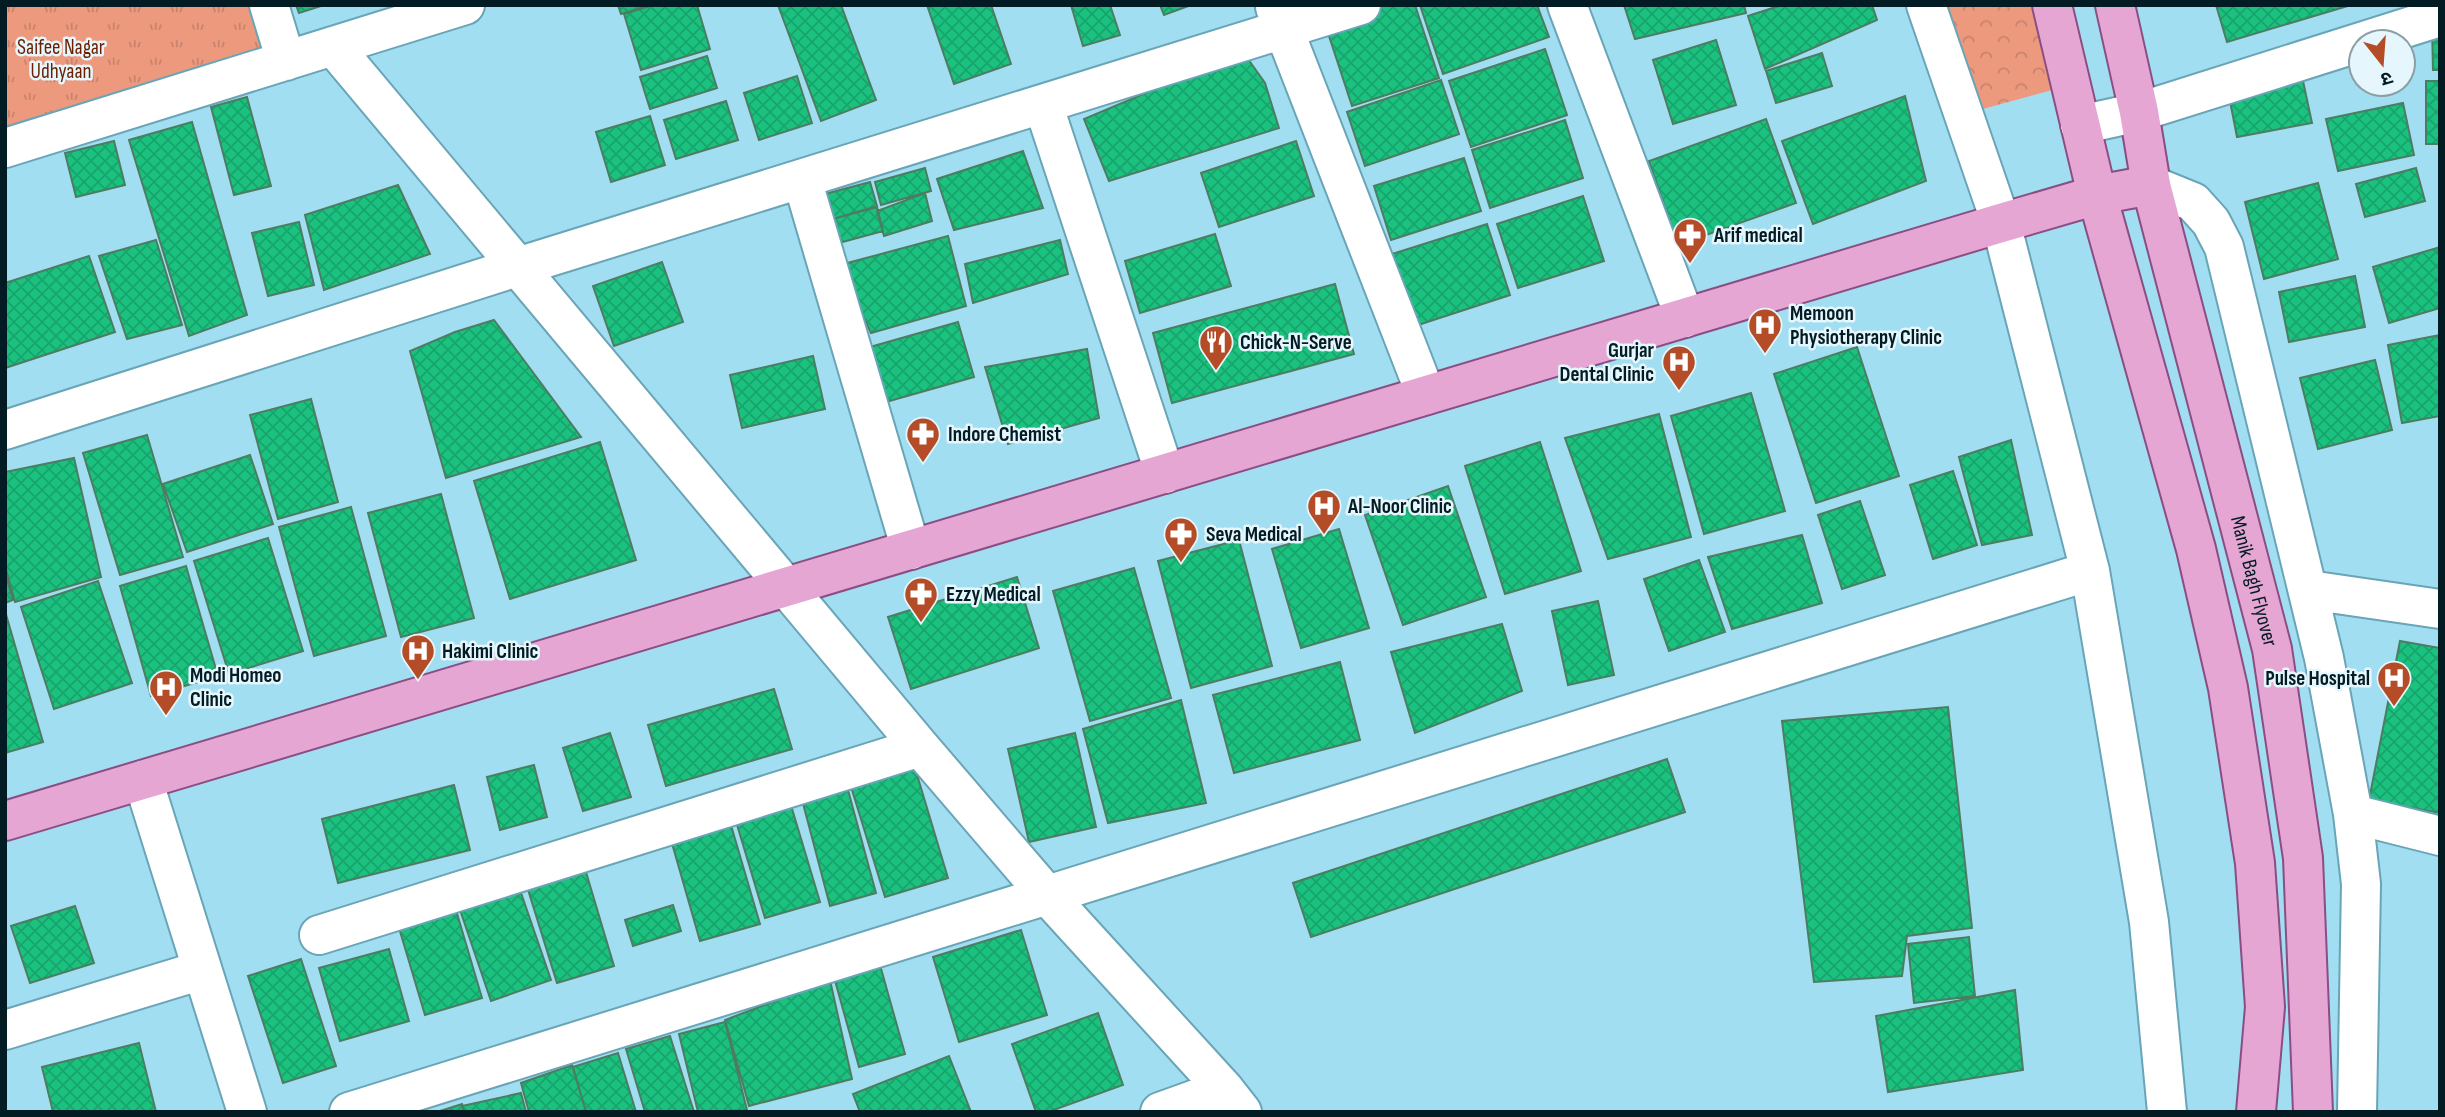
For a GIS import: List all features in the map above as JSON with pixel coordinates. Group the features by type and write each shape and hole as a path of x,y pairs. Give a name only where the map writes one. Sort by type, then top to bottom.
{"main road":[{"path":"2052,5 2097,195 2196,549 2228,688 2255,863 2265,1007 2256,1112"},
{"name":"Manik Bagh Flyover","path":"2115,5 2139,112 2151,185 2189,322 2274,662 2303,858 2313,1112"},
{"path":"5,821 2001,223 2097,195 2151,185"}],"street":[{"path":"269,5 286,61"},
{"path":"5,148 465,5"},
{"path":"5,430 1043,104 1279,17 1361,5"},
{"path":"1567,5 1685,318"},
{"path":"1926,5 2001,223 2091,572 2149,922 2167,1112"},
{"path":"1279,17 1426,395"},
{"path":"2080,125 2139,112 2440,17"},
{"path":"333,47 920,747 1048,895 1233,1100"},
{"path":"1043,104 1165,474"},
{"path":"802,179 911,550"},
{"path":"2151,185 2193,202 2211,222 2224,247 2309,590 2353,814 2361,884 2357,1112"},
{"path":"349,1112 2091,572"},
{"path":"2309,590 2440,609"},
{"path":"319,935 920,747"},
{"path":"143,780 247,1112"},
{"path":"2353,814 2440,836"},
{"path":"5,1030 202,970"},
{"path":"1160,1112 1233,1100"}],"green space":[{"name":"Saifee Nagar Udhyaan","path":"5,5 250,5 263,47 5,136"},
{"path":"1944,5 2031,5 2056,89 1979,110"}],"building":[{"path":"296,5 324,5 299,13"},
{"path":"618,5 651,5 621,14"},
{"path":"653,5 697,5 710,49 641,70 624,14"},
{"path":"778,5 841,5 876,100 821,121"},
{"path":"927,5 991,5 1011,64 954,84"},
{"path":"1071,5 1110,5 1120,35 1083,46"},
{"path":"1160,5 1191,5 1164,15"},
{"path":"1382,5 1415,5 1439,78 1352,106 1325,24"},
{"path":"1420,5 1537,5 1549,37 1443,74"},
{"path":"1624,5 1744,5 1746,13 1635,39"},
{"path":"1782,5 1872,5 1877,20 1765,69 1748,16"},
{"path":"2216,5 2351,5 2227,42"},
{"path":"2432,28 2440,28 2440,70 2433,70"},
{"path":"1716,40 1736,105 1673,124 1653,60"},
{"path":"1545,49 1567,115 1471,147 1449,81"},
{"path":"1243,52 1265,83 1279,128 1109,181 1084,119"},
{"path":"1822,53 1832,86 1776,103 1766,71"},
{"path":"707,56 717,88 650,109 640,77"},
{"path":"797,76 812,123 759,140 744,93"},
{"path":"1441,80 1459,134 1365,166 1347,112"},
{"path":"2303,81 2312,123 2237,137 2229,96"},
{"path":"2426,81 2440,81 2440,144 2426,144"},
{"path":"1905,96 1926,181 1813,224 1782,141"},
{"path":"247,97 271,186 234,195 211,107"},
{"path":"726,101 738,140 676,159 664,120"},
{"path":"2403,103 2414,155 2338,171 2326,119"},
{"path":"650,116 665,165 611,182 596,132"},
{"path":"1766,119 1796,203 1678,245 1649,161"},
{"path":"1565,120 1583,178 1490,208 1472,150"},
{"path":"192,122 247,315 189,336 129,140"},
{"path":"114,141 125,185 76,197 65,153"},
{"path":"1296,141 1314,196 1219,227 1201,173"},
{"path":"1023,151 1043,208 954,230 937,179"},
{"path":"1464,158 1481,211 1391,240 1374,186"},
{"path":"925,168 931,191 881,205 875,182"},
{"path":"2416,168 2425,201 2365,217 2356,184"},
{"path":"870,182 877,206 833,219 825,194"},
{"path":"2318,183 2338,259 2264,279 2245,202"},
{"path":"398,185 430,254 324,290 305,215"},
{"path":"925,193 932,221 884,236 877,211"},
{"path":"1583,196 1604,261 1518,288 1497,224"},
{"path":"877,207 883,231 839,243 833,219"},
{"path":"299,222 314,285 268,296 252,233"},
{"path":"1487,224 1510,295 1409,328 1386,256"},
{"path":"1215,234 1231,286 1140,313 1125,261"},
{"path":"948,236 966,306 871,333 840,265"},
{"path":"156,240 182,325 127,339 99,256"},
{"path":"1060,240 1068,274 973,303 965,264"},
{"path":"2440,247 2440,308 2389,323 2373,267"},
{"path":"89,256 115,332 5,368 5,283"},
{"path":"662,262 683,322 614,346 593,286"},
{"path":"2355,276 2365,327 2289,342 2279,292"},
{"path":"1335,284 1354,354 1172,403 1153,333"},
{"path":"494,320 581,437 446,478 410,351 455,332"},
{"path":"958,322 974,377 886,402 870,347"},
{"path":"2440,335 2440,416 2402,423 2388,345"},
{"path":"1857,347 1899,476 1816,503 1774,374"},
{"path":"1087,349 1099,418 1008,444 985,367"},
{"path":"813,356 825,409 742,428 730,375"},
{"path":"2375,360 2392,430 2318,449 2300,378"},
{"path":"1751,393 1785,511 1704,534 1671,416"},
{"path":"311,399 338,502 278,519 250,415"},
{"path":"1659,414 1691,537 1608,559 1565,438"},
{"path":"147,435 183,557 120,575 83,453"},
{"path":"2011,440 2032,535 1982,545 1959,457"},
{"path":"600,442 636,560 510,599 474,481"},
{"path":"1540,442 1581,571 1505,594 1465,466"},
{"path":"250,455 273,524 187,552 163,484"},
{"path":"74,458 101,577 15,602 5,566 5,472"},
{"path":"1953,471 1977,545 1933,559 1910,485"},
{"path":"1448,486 1486,597 1403,625 1365,515"},
{"path":"441,494 474,618 401,637 368,513"},
{"path":"1860,501 1885,575 1842,589 1818,515"},
{"path":"351,507 386,636 314,656 279,527"},
{"path":"1339,529 1369,628 1301,648 1272,549"},
{"path":"1802,535 1822,603 1732,629 1708,557"},
{"path":"268,538 303,651 229,674 194,561"},
{"path":"1239,540 1272,666 1191,688 1158,561"},
{"path":"1699,560 1725,632 1669,651 1644,579"},
{"path":"186,566 218,676 151,696 120,586"},
{"path":"1134,568 1171,698 1090,721 1053,591"},
{"path":"5,572 13,600 5,603"},
{"path":"1017,577 1039,648 911,689 888,617"},
{"path":"98,581 132,683 54,709 21,607"},
{"path":"1598,601 1614,675 1568,685 1552,611"},
{"path":"5,611 43,742 5,753"},
{"path":"1502,624 1522,691 1415,733 1391,652"},
{"path":"2400,641 2440,648 2440,813 2369,800"},
{"path":"1340,662 1360,740 1234,773 1213,695"},
{"path":"774,689 792,749 666,786 648,725"},
{"path":"1181,700 1206,803 1108,823 1083,729"},
{"path":"1948,707 1972,928 1907,936 1902,976 1814,982 1782,721"},
{"path":"610,733 631,797 583,811 563,748"},
{"path":"1075,733 1096,827 1029,842 1008,749"},
{"path":"912,758 948,878 885,897 848,777"},
{"path":"1667,759 1685,812 1311,937 1293,883"},
{"path":"534,765 547,817 500,830 487,777"},
{"path":"845,779 876,893 830,906 800,792"},
{"path":"454,785 470,850 338,883 322,819"},
{"path":"790,802 820,902 765,918 735,818"},
{"path":"728,815 760,924 700,941 669,833"},
{"path":"583,862 614,966 557,983 525,880"},
{"path":"519,887 551,980 491,1001 459,907"},
{"path":"673,905 681,931 633,946 625,920"},
{"path":"75,906 94,963 30,983 11,926"},
{"path":"456,910 482,998 425,1015 399,928"},
{"path":"1021,930 1047,1015 959,1042 933,957"},
{"path":"1969,937 1975,996 1914,1003 1908,944"},
{"path":"389,949 409,1021 340,1041 319,968"},
{"path":"301,959 336,1066 283,1083 248,976"},
{"path":"880,965 905,1054 859,1067 834,977"},
{"path":"830,980 852,1079 749,1106 725,1020"},
{"path":"2015,990 2023,1070 1888,1092 1876,1016"},
{"path":"1098,1013 1123,1085 1048,1112 1036,1112 1012,1044"},
{"path":"725,1022 747,1110 698,1112 679,1034"},
{"path":"670,1036 694,1112 645,1112 626,1049"},
{"path":"139,1043 156,1112 53,1112 42,1067"},
{"path":"618,1053 636,1112 586,1112 573,1067"},
{"path":"949,1056 971,1112 860,1112 853,1094"},
{"path":"572,1065 586,1112 529,1112 521,1083"},
{"path":"521,1093 526,1112 464,1112 462,1106"},
{"path":"462,1104 464,1112 437,1112"}],"place":[{"name":"Arif medical","path":"1690,265"},
{"name":"Memoon Physiotherapy Clinic","path":"1765,355"},
{"name":"Chick-N-Serve","path":"1216,372"},
{"name":"Gurjar Dental Clinic","path":"1679,392"},
{"name":"Indore Chemist","path":"923,464"},
{"name":"Al-Noor Clinic","path":"1324,536"},
{"name":"Seva Medical","path":"1181,564"},
{"name":"Ezzy Medical","path":"921,624"},
{"name":"Hakimi Clinic","path":"418,681"},
{"name":"Pulse Hospital","path":"2394,708"},
{"name":"Modi Homeo Clinic","path":"166,717"}]}
